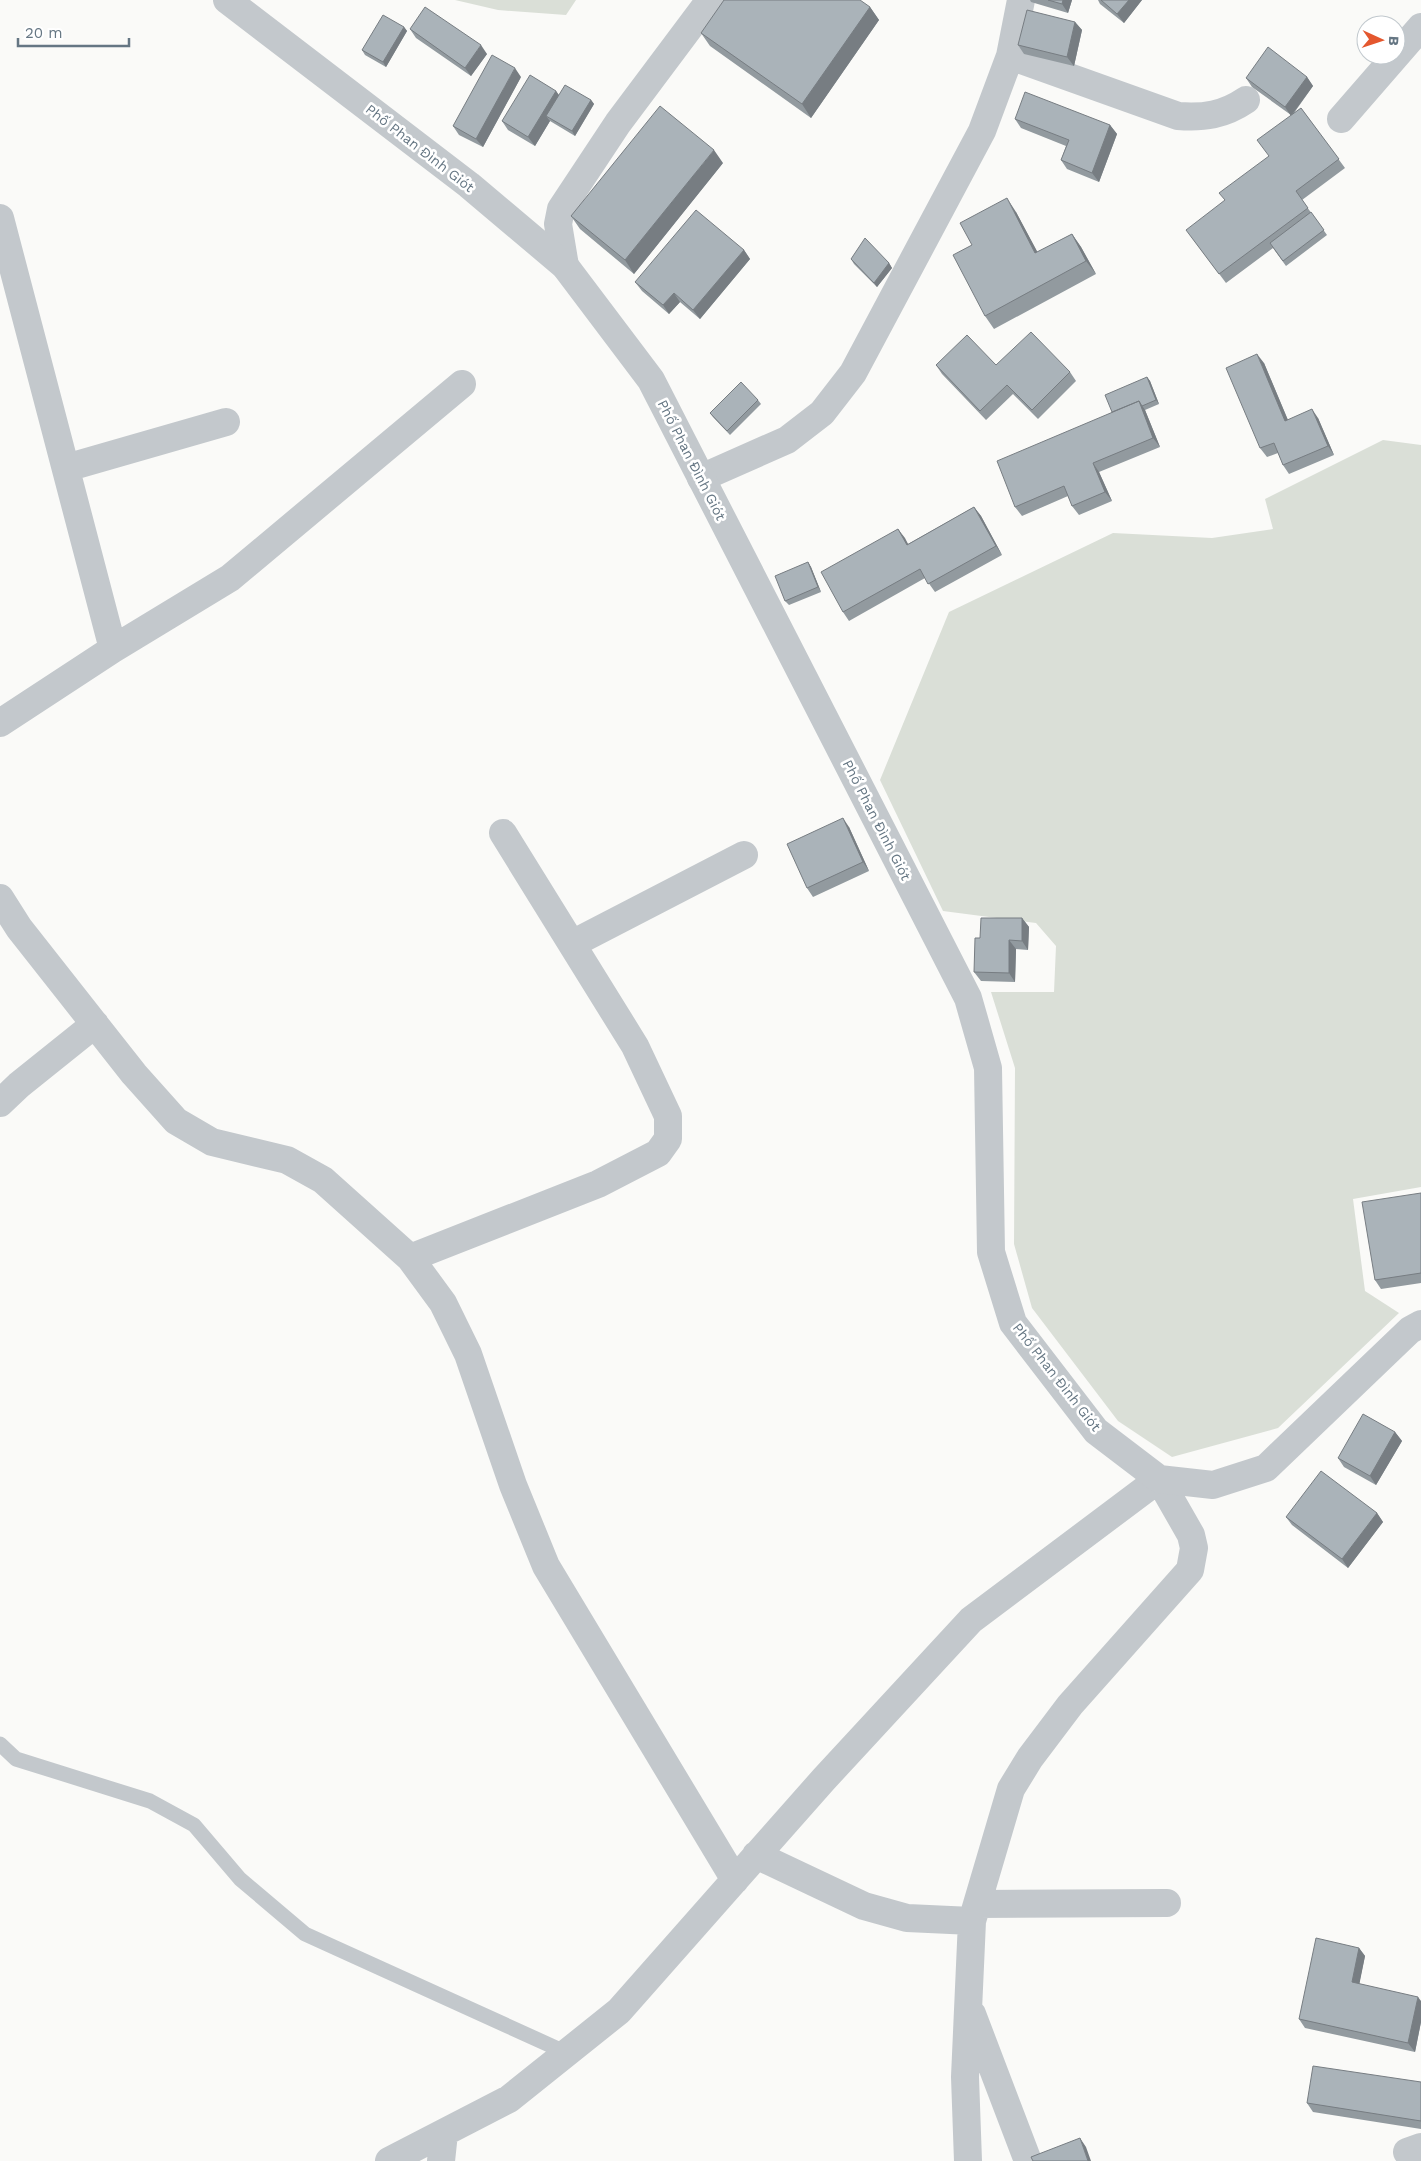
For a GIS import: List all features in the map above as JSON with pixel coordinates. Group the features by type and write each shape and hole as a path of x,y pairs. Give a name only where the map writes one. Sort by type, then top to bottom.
{"street":[{"name":"Phố Phan Đình Giót","path":"227,0 469,185 565,266 651,380 968,998 988,1068 991,1252 1013,1324 1096,1431 1159,1480"},
{"path":"565,266 558,224 561,209 618,123 710,0"},
{"path":"701,478 787,440 822,413 853,373 982,131 1010,56 1021,0"},
{"path":"1341,119 1421,27"},
{"path":"1010,56 1178,116 1202,118 1231,110 1246,100"},
{"path":"0,218 113,649"},
{"path":"0,722 113,649 230,578 462,384"},
{"path":"66,468 226,422"},
{"path":"410,1258 598,1184 658,1153 668,1140 668,1116 660,1095 635,1046 503,834"},
{"path":"572,944 744,855"},
{"path":"0,898 20,928 134,1074 176,1121 212,1142 286,1160 323,1180 410,1258 443,1303 468,1354 513,1485 546,1566 735,1880"},
{"path":"0,1104 19,1085 95,1024"},
{"path":"389,2161 509,2099 619,2011 824,1779 971,1620 1159,1480 1213,1485 1266,1468 1410,1330 1421,1324"},
{"path":"968,2161 965,2077 975,1912 1011,1789 1030,1758 1070,1705 1190,1570 1194,1548 1191,1535 1159,1480"},
{"path":"756,1855 864,1906 907,1918 928,1921 975,1912 1167,1903"},
{"path":"968,2003 1028,2161"},
{"path":"441,2161 444,2133"}],"lane":[{"path":"0,1744 16,1759 150,1801 194,1825 240,1879 305,1934 567,2052"}],"shaded area":[{"path":"455,0 576,0 566,15 498,10"},
{"path":"1383,440 1421,445 1421,1187 1353,1199 1365,1291 1399,1313 1278,1428 1172,1457 1118,1421 1032,1308 1014,1244 1015,1068 991,992 1054,992 1056,946 1036,923 943,911 880,780 949,612 1113,533 1212,538 1273,529 1265,499"}],"building":[{"path":"724,0 860,0 870,7 802,104 701,33"},
{"path":"1048,0 1063,0 1062,4"},
{"path":"1101,0 1129,0 1117,14"},
{"path":"425,7 481,45 465,68 410,29"},
{"path":"1027,10 1075,22 1067,57 1018,45"},
{"path":"383,15 404,27 383,62 362,50"},
{"path":"1268,47 1307,77 1285,107 1246,78"},
{"path":"492,55 515,68 476,139 453,126"},
{"path":"530,75 556,91 528,137 502,121"},
{"path":"565,85 591,100 572,131 546,116"},
{"path":"1025,92 1110,125 1092,173 1061,160 1069,140 1015,119"},
{"path":"660,106 714,150 625,260 571,216"},
{"path":"1301,108 1339,159 1296,191 1308,208 1219,274 1186,230 1225,200 1219,193 1269,156 1257,140"},
{"path":"1007,198 1035,253 1072,234 1086,261 985,316 953,255 972,245 960,223"},
{"path":"696,210 744,250 693,310 674,293 663,305 635,282"},
{"path":"1311,212 1324,230 1283,261 1270,243"},
{"path":"865,238 889,263 874,283 851,259"},
{"path":"1031,332 1070,372 1032,410 1007,385 980,411 936,365 967,335 996,365"},
{"path":"1257,354 1285,421 1312,409 1328,446 1283,465 1274,443 1260,448 1226,368"},
{"path":"1147,377 1156,400 1142,406 1139,401 1112,412 1105,395"},
{"path":"741,382 758,400 727,431 710,413"},
{"path":"1139,401 1153,438 1093,463 1105,492 1072,506 1064,486 1015,507 997,461"},
{"path":"974,507 996,546 928,584 920,569 843,612 821,572 898,529 907,545"},
{"path":"808,562 818,587 785,601 775,576"},
{"path":"843,818 863,862 807,888 787,844"},
{"path":"981,918 1022,918 1022,941 1009,940 1009,973 974,972 975,938 980,938"},
{"path":"1421,1193 1421,1273 1375,1280 1362,1202"},
{"path":"1363,1414 1395,1432 1370,1476 1338,1458"},
{"path":"1321,1471 1377,1513 1342,1559 1286,1517"},
{"path":"1316,1938 1359,1948 1352,1982 1418,1997 1408,2043 1299,2019"},
{"path":"1313,2066 1421,2082 1421,2121 1307,2103"},
{"path":"1080,2138 1088,2161 1033,2161 1031,2157"}]}
